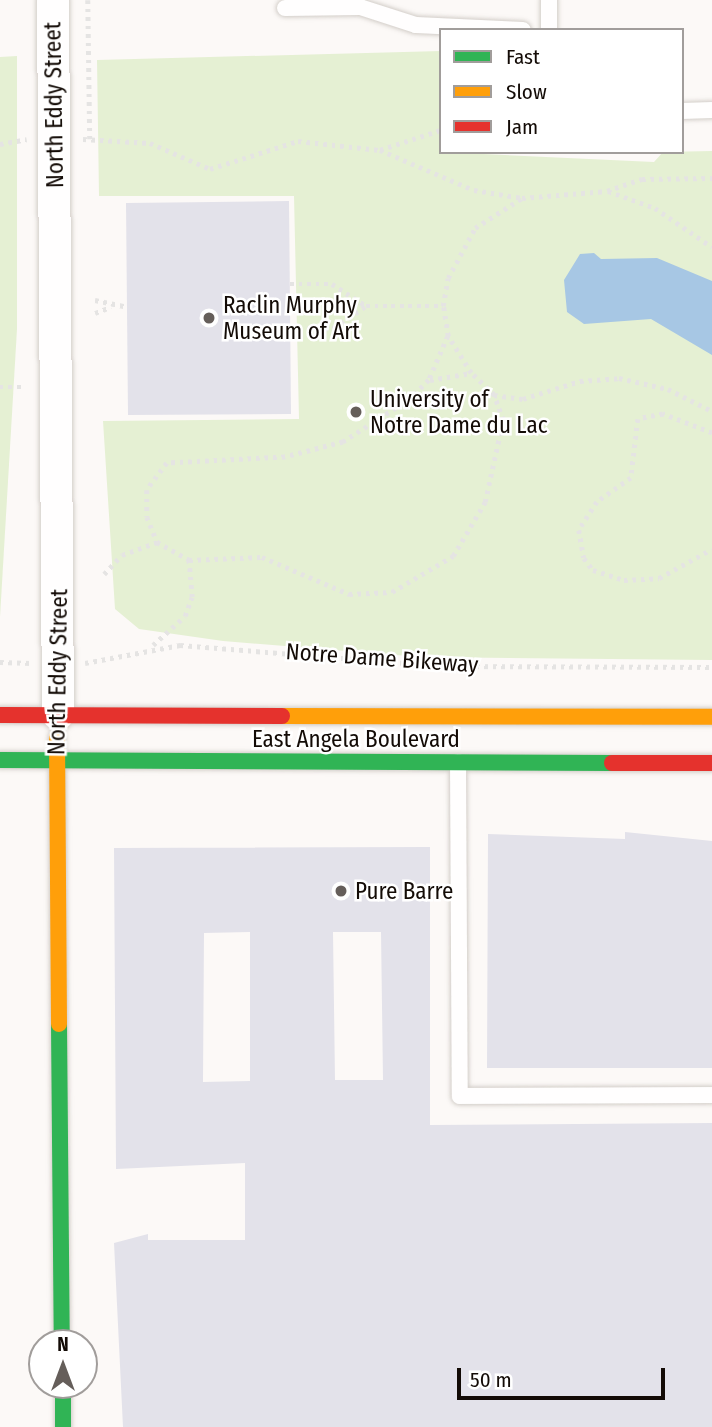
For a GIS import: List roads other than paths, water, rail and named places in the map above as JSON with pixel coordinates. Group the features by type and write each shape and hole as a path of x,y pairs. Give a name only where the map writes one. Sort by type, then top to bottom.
{"main road":[{"name":"North Eddy Street","path":"58,714 56,761 62,1329"},
{"name":"East Angela Boulevard","path":"0,715 712,718"},
{"name":"East Angela Boulevard","path":"0,760 712,763"},
{"path":"63,1399 63,1427"}],"street":[{"name":"North Eddy Street","path":"53,0 58,714"}],"lane":[{"path":"549,0 549,28"},
{"path":"285,8 360,7 416,24 487,28"},
{"path":"684,111 712,110"},
{"path":"458,762 460,1096 712,1095"}],"water":[{"path":"594,253 601,259 657,258 712,281 712,355 651,319 584,324 567,312 564,280 580,254"}],"place":[{"name":"Raclin Murphy Museum of Art","path":"209,318"},
{"name":"University of Notre Dame du Lac","path":"356,412"},
{"name":"Pure Barre","path":"341,891"}]}
